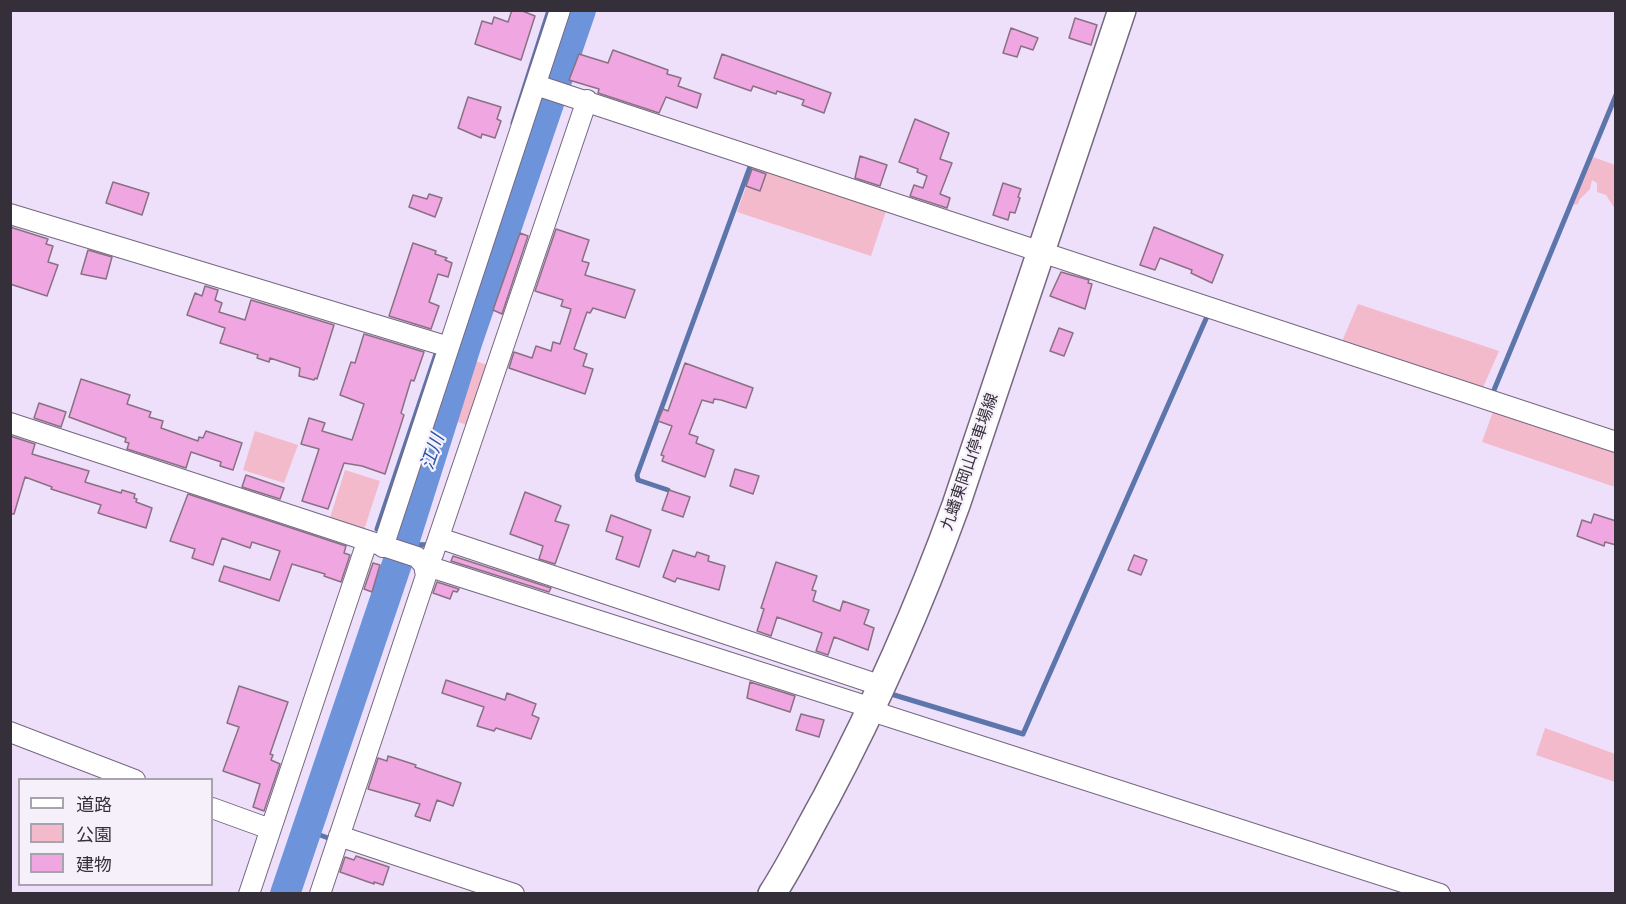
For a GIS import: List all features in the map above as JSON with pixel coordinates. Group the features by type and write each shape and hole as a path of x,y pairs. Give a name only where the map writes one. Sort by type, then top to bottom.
{"main road":[{"name":"九蟠東岡山停車場線","path":"772,894 819,811 877,697 930,578 1122,10"}],"street":[{"path":"249,894 270,830 380,546 442,345 536,85 560,10"},
{"path":"536,85 1616,442"},
{"path":"320,894 426,576 431,550 582,102"},
{"path":"10,214 442,345"},
{"path":"10,423 380,546 431,550 877,697 895,719 1440,894"},
{"path":"431,550 877,697"},
{"path":"10,732 130,778"},
{"path":"213,808 270,830"},
{"path":"339,836 514,894"}],"green space":[{"path":"1593,157 1615,165 1615,209 1606,195 1597,192 1597,183 1592,180 1590,189 1578,204 1572,205"},
{"path":"754,165 887,208 871,256 737,212"},
{"path":"1358,304 1499,351 1481,392 1340,346"},
{"path":"475,361 488,365 467,425 455,421"},
{"path":"1494,409 1615,450 1615,487 1482,442"},
{"path":"255,431 298,445 284,483 243,470"},
{"path":"345,470 380,481 363,533 329,521"},
{"path":"1545,728 1615,754 1615,782 1536,755"}],"building":[{"path":"512,10 520,10 535,16 521,60 475,44 482,21 492,24 494,17 508,22"},
{"path":"1075,18 1097,25 1091,45 1069,38"},
{"path":"1011,28 1038,38 1033,50 1021,46 1017,57 1003,53"},
{"path":"613,50 668,70 667,74 681,78 678,86 701,94 697,108 666,97 659,113 598,93 599,89 569,80 579,54 608,63"},
{"path":"722,54 831,93 824,113 802,105 804,100 777,91 776,94 753,86 751,91 714,78"},
{"path":"468,97 501,107 497,119 501,121 495,138 482,134 481,138 458,128"},
{"path":"915,119 949,133 940,159 952,163 940,194 950,198 947,208 910,196 914,185 923,188 927,176 917,172 918,169 899,162"},
{"path":"860,156 887,165 880,186 855,178"},
{"path":"752,169 766,174 760,191 746,186"},
{"path":"113,182 149,193 142,215 106,203"},
{"path":"1003,183 1021,189 1015,213 1010,212 1008,220 993,215"},
{"path":"429,194 442,198 435,217 409,207 413,195 427,199"},
{"path":"10,227 48,239 46,244 53,246 48,262 58,265 47,296 10,284"},
{"path":"1154,227 1223,255 1212,283 1191,273 1192,270 1160,258 1155,270 1140,265"},
{"path":"556,229 589,240 582,261 589,263 585,275 635,290 625,318 593,308 590,313 587,312 574,349 587,354 583,366 593,369 585,394 509,368 514,352 532,358 536,346 551,351 553,342 560,344 571,309 561,306 563,300 535,291"},
{"path":"520,233 528,236 502,314 493,310"},
{"path":"413,243 436,251 435,254 447,258 445,260 452,263 448,277 438,274 429,302 439,306 431,329 389,316"},
{"path":"88,250 112,257 106,279 81,274"},
{"path":"1061,272 1089,280 1088,283 1092,284 1085,309 1050,296"},
{"path":"205,286 218,290 215,300 222,303 219,312 245,320 251,300 334,325 317,379 299,376 300,368 270,358 269,362 257,358 258,355 220,343 225,328 187,315 195,293 202,296"},
{"path":"1059,328 1073,333 1064,356 1050,351"},
{"path":"364,334 424,352 414,381 411,380 401,413 404,415 385,474 344,463 328,509 302,501 319,449 301,444 309,418 325,423 322,431 352,440 364,404 340,395 351,362 355,363"},
{"path":"685,363 753,388 746,408 721,400 714,399 713,403 702,400 689,434 698,437 696,443 714,450 705,477 662,461 664,456 661,455 672,426 658,421 663,409 668,411"},
{"path":"81,379 130,395 127,404 151,412 149,417 163,421 161,428 198,441 199,437 203,438 206,431 242,443 233,470 220,466 221,462 191,452 186,468 127,449 129,443 125,442 126,438 69,417"},
{"path":"39,403 66,412 61,427 34,418"},
{"path":"10,436 35,444 32,454 89,471 85,482 121,493 122,490 135,494 136,502 152,508 146,528 98,513 101,505 51,489 52,487 25,477 14,514 10,514"},
{"path":"735,469 759,476 753,494 730,486"},
{"path":"246,475 284,488 280,499 242,487"},
{"path":"669,490 690,497 683,517 662,510"},
{"path":"525,492 561,506 555,521 569,525 555,564 539,559 543,546 510,534"},
{"path":"188,494 346,546 344,553 350,555 341,582 324,576 325,574 292,564 279,601 219,581 224,566 270,580 280,551 252,542 250,548 222,538 213,565 192,558 195,549 170,541"},
{"path":"1594,514 1616,521 1616,545 1605,542 1604,546 1577,536 1582,520 1591,523"},
{"path":"611,515 651,530 639,567 616,559 623,537 606,531"},
{"path":"673,550 695,557 697,552 709,556 708,561 725,566 719,590 677,578 675,582 663,577"},
{"path":"1134,555 1147,560 1141,575 1128,570"},
{"path":"453,556 551,588 549,592 451,561"},
{"path":"776,562 817,576 812,590 816,591 813,601 840,611 843,601 869,610 864,624 874,628 868,650 834,637 828,655 816,651 822,633 777,617 771,636 757,631 764,609 761,608"},
{"path":"373,563 380,565 372,592 364,589"},
{"path":"437,582 459,589 457,592 453,591 450,599 433,593"},
{"path":"446,680 505,700 507,693 536,704 532,715 539,718 531,739 496,728 494,731 477,726 484,707 442,693"},
{"path":"750,682 795,696 790,712 747,698"},
{"path":"239,686 288,702 270,754 273,755 271,760 280,764 264,811 253,807 260,784 223,771 239,727 227,723"},
{"path":"801,714 824,720 819,737 796,730"},
{"path":"388,756 461,783 453,806 437,800 430,821 415,816 420,804 368,789 378,758 387,761"},
{"path":"356,856 389,867 383,885 340,872 345,857 354,860"}],"waterway":[{"path":"513,123 549,10"},
{"name":"江川","path":"285,894 402,549 467,343 581,10"},
{"path":"1494,390 1616,95"},
{"path":"668,490 638,480 637,475 752,161"},
{"path":"891,694 1023,734 1209,312"},
{"path":"377,529 437,351"},
{"path":"404,544 431,545 431,543"},
{"path":"306,830 331,839"}]}
